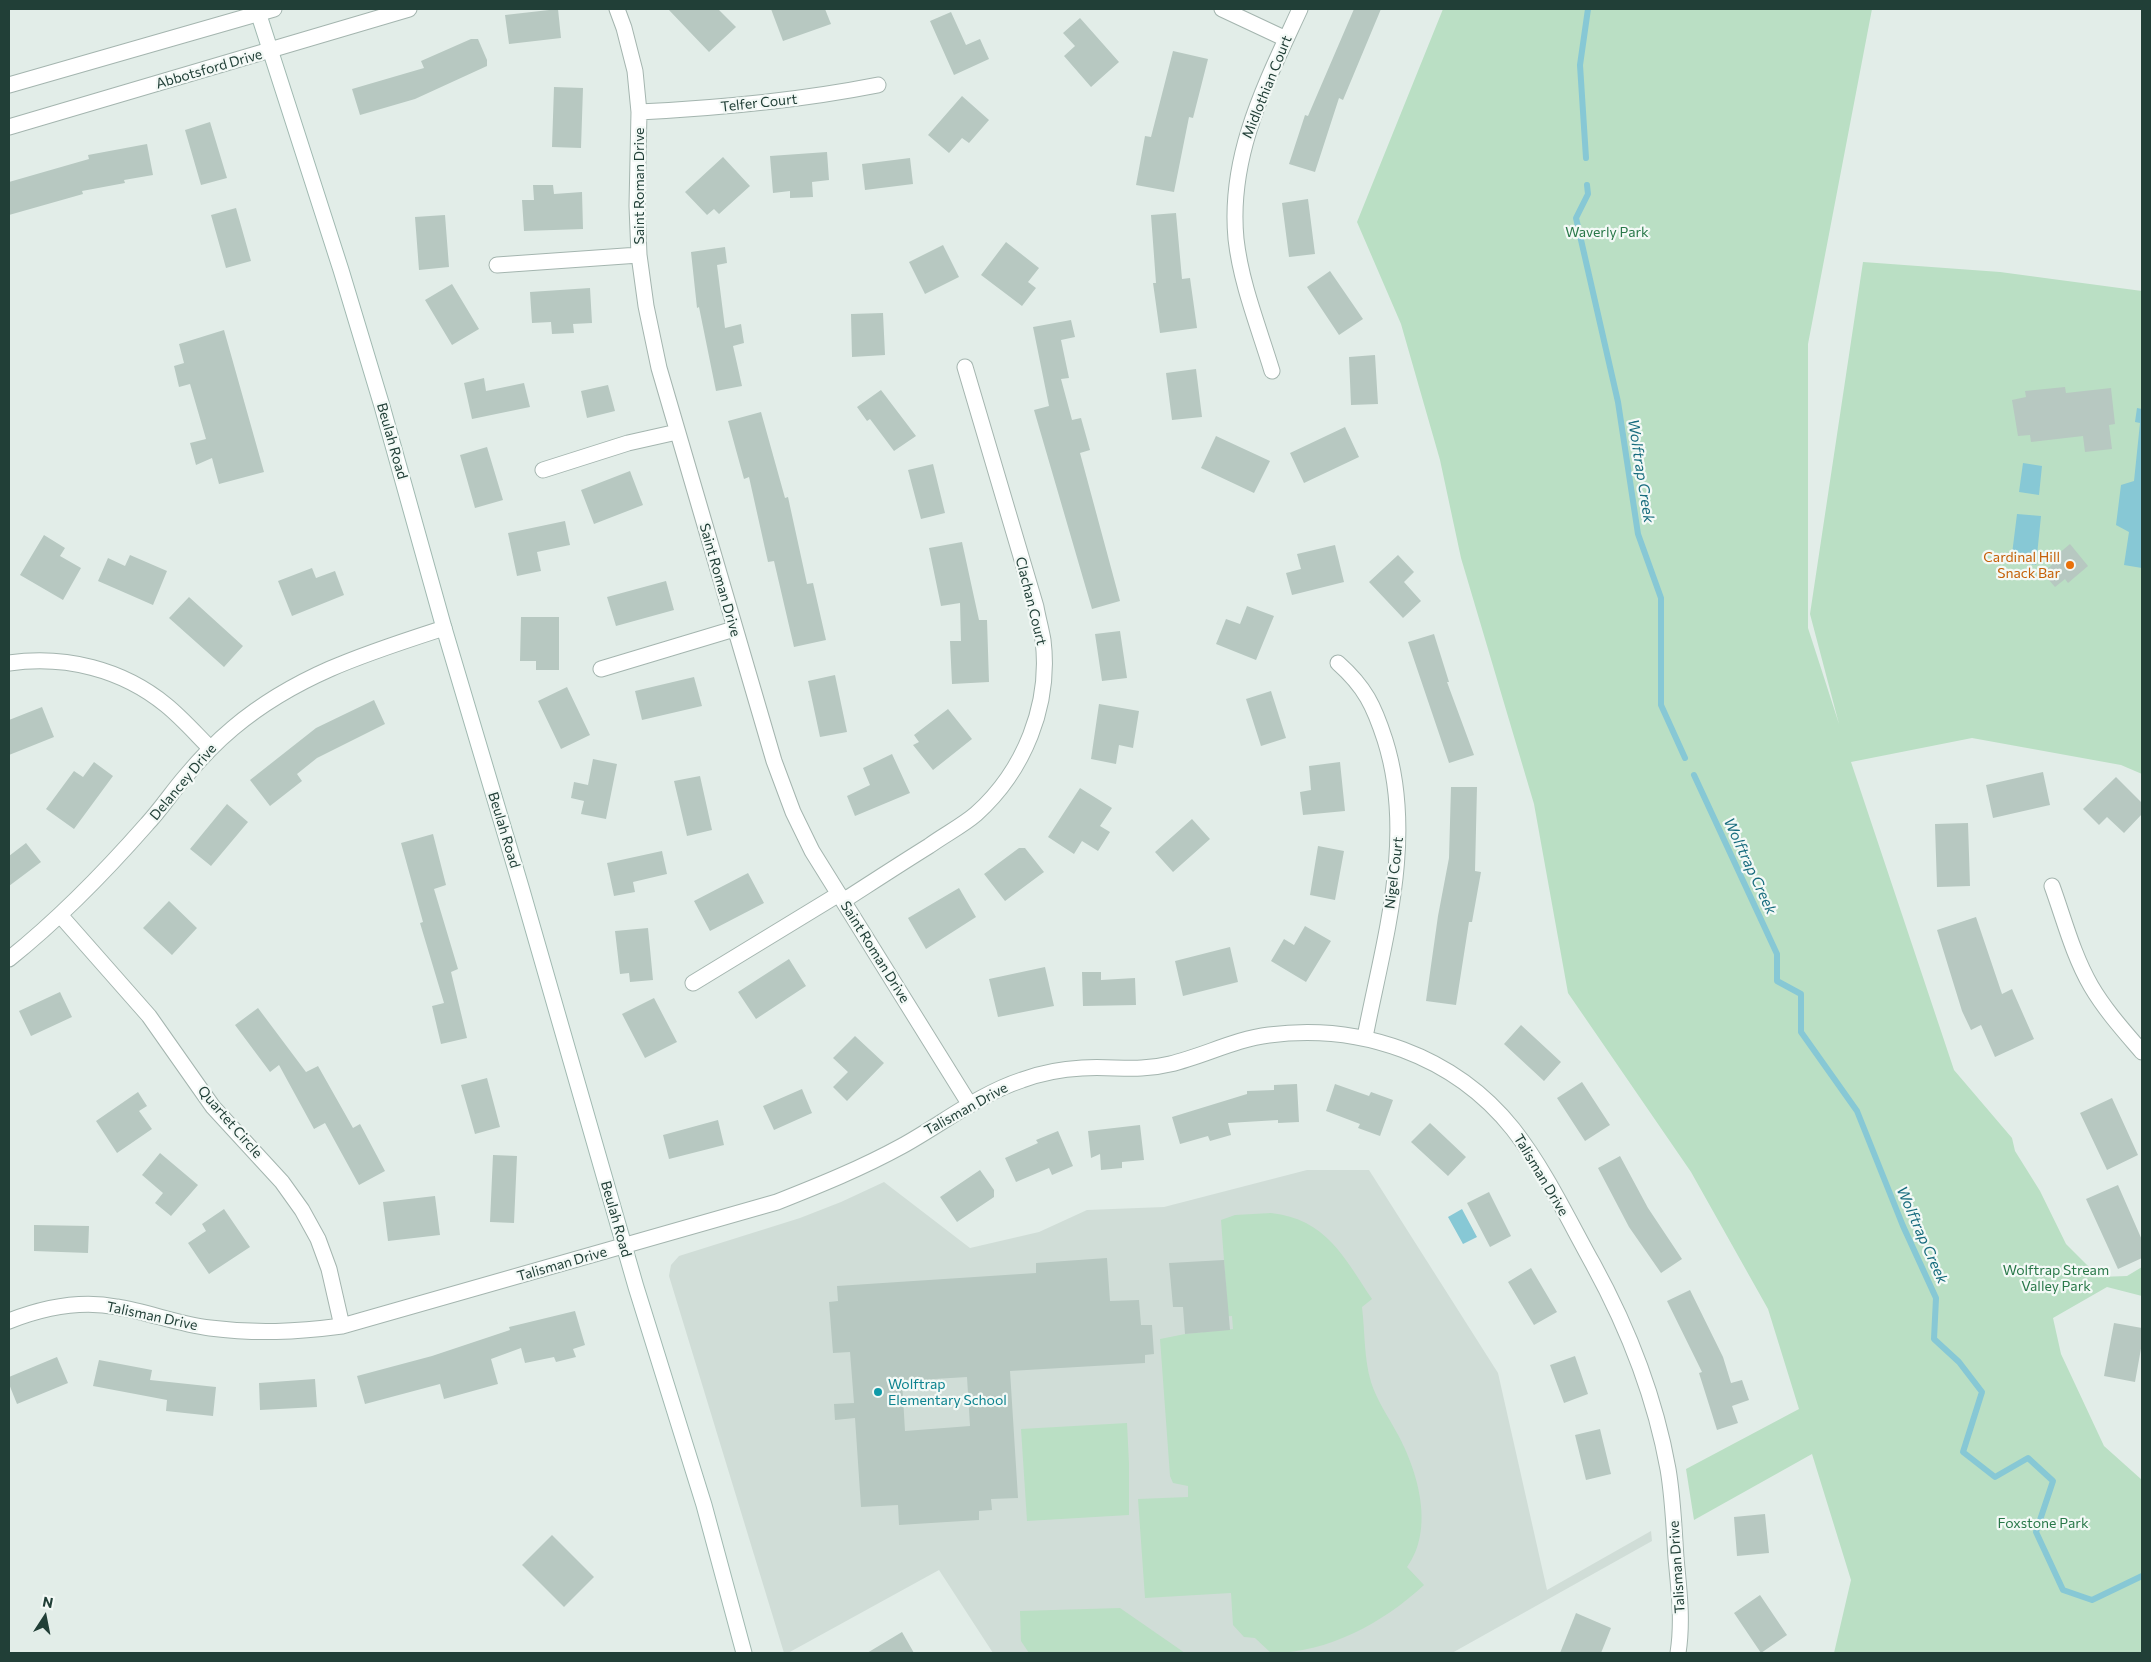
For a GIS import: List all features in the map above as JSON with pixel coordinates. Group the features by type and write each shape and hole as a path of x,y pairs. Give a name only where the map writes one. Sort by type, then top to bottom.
{"street":[{"path":"9,85 258,11 274,9"},
{"name":"Abbotsford Drive","path":"10,123 271,51 409,9"},
{"name":"Saint Roman Drive","path":"617,9 635,71 639,112 637,206 639,255 646,306 659,368 677,432 774,760 793,812 812,851 970,1105"},
{"path":"1222,9 1286,39"},
{"name":"Midlothian Court","path":"1272,371 1243,280 1236,240 1235,204 1239,168 1247,133 1300,9"},
{"name":"Beulah Road","path":"258,11 382,406 444,628 524,896 624,1246 699,1487 744,1653"},
{"name":"Telfer Court","path":"639,112 730,108 796,100 878,85"},
{"path":"497,266 639,255"},
{"name":"Clachan Court","path":"693,983 841,898 975,814 998,791 1017,764 1031,735 1040,703 1044,672 1043,640 1036,607 965,367"},
{"path":"543,470 628,443 677,432"},
{"name":"Delancey Drive","path":"9,959 85,892 149,823 184,777 210,748 249,715 308,678 355,657 444,628"},
{"path":"601,669 734,628"},
{"path":"9,663 54,660 86,665 116,675 144,689 167,706 210,748"},
{"name":"Nigel Court","path":"1338,664 1362,689 1376,711 1389,754 1397,793 1400,832 1397,873 1365,1037"},
{"path":"2052,886 2075,954 2090,985 2111,1016 2142,1052"},
{"name":"Quartet Circle","path":"60,915 149,1016 213,1107 282,1182 297,1203 318,1239 329,1269 342,1326"},
{"name":"Talisman Drive","path":"9,1321 29,1313 87,1304 116,1306 181,1323 248,1332 291,1332 342,1326 777,1202 841,1177 905,1144 970,1105 1020,1080 1054,1071 1085,1068 1129,1070 1155,1068 1189,1059 1243,1040 1265,1035 1298,1032 1342,1033 1365,1037 1400,1048 1435,1064 1464,1082 1489,1103 1512,1128 1537,1164 1608,1292 1642,1371 1661,1436 1668,1470 1681,1620 1678,1653"}],"shaded area":[{"name":"Wolftrap Elementary School","path":"1307,1170 1369,1170 1498,1373 1547,1590 1651,1531 1652,1541 1452,1653 993,1653 939,1570 788,1653 784,1653 669,1276 671,1265 679,1256 800,1218 884,1182 970,1248 1039,1232 1087,1210 1164,1207"}],"green space":[{"name":"Waverly Park","path":"1443,9 1872,9 1808,344 1808,628 1839,724 1810,614 1863,262 2000,272 2142,291 2142,774 2121,765 1972,738 1851,762 1954,1070 2012,1138 2015,1151 2040,1191 2066,1244 2099,1277 2127,1276 2142,1267 2142,1296 2107,1287 2053,1318 2061,1354 2104,1446 2142,1480 2142,1653 1834,1653 1851,1580 1812,1454 1694,1520 1686,1469 1799,1409 1768,1309 1691,1172 1568,993 1534,804 1461,558 1440,460 1401,324 1357,222"},
{"path":"1271,1213 1306,1223 1320,1232 1342,1255 1372,1299 1362,1307 1367,1364 1373,1389 1405,1448 1417,1482 1422,1518 1420,1535 1415,1552 1407,1567 1424,1585 1391,1612 1334,1642 1292,1652 1271,1653 1255,1638 1244,1637 1233,1625 1231,1593 1145,1598 1138,1499 1188,1497 1188,1486 1173,1483 1170,1476 1160,1339 1185,1334 1233,1329 1232,1316 1216,1317 1227,1301 1221,1220 1235,1215"},
{"path":"1127,1423 1129,1515 1027,1521 1021,1429"},
{"path":"1120,1608 1185,1653 1029,1653 1021,1641 1020,1611"}],"water":[{"path":"2137,408 2142,409 2142,568 2124,565 2129,532 2116,525 2121,485 2134,481 2140,423 2135,422"},
{"path":"2023,463 2042,466 2039,495 2019,492"},
{"path":"2017,514 2041,516 2036,565 2011,562"},
{"path":"1462,1209 1477,1237 1463,1244 1448,1217"}],"building":[{"path":"558,9 561,38 509,44 505,15"},
{"path":"668,9 718,9 736,27 709,52"},
{"path":"771,9 825,9 831,24 783,41"},
{"path":"1354,9 1381,9 1343,100 1339,98 1315,172 1289,164 1305,115 1308,116"},
{"path":"951,12 966,45 980,39 989,59 954,75 930,21"},
{"path":"1080,18 1119,62 1091,87 1064,56 1075,46 1063,33"},
{"path":"471,39 478,39 487,60 487,66 415,99 360,115 352,89 424,68 421,61"},
{"path":"1173,51 1208,59 1193,118 1189,117 1174,192 1136,185 1145,136 1151,137"},
{"path":"554,87 583,88 581,148 552,147"},
{"path":"962,96 989,120 969,143 962,138 949,153 928,135"},
{"path":"210,122 227,178 201,185 185,130"},
{"path":"147,144 153,175 124,180 125,183 82,191 83,194 9,215 9,182 89,159 88,155"},
{"path":"827,152 829,180 812,182 813,197 790,198 790,191 773,193 770,156"},
{"path":"723,157 750,186 719,214 714,209 707,215 685,192"},
{"path":"910,158 913,184 865,190 862,164"},
{"path":"533,185 553,185 554,194 582,192 583,229 524,231 522,200 534,200"},
{"path":"1308,199 1315,254 1289,257 1282,203"},
{"path":"236,208 251,261 226,268 211,215"},
{"path":"1176,213 1182,279 1190,278 1197,328 1160,333 1153,283 1156,283 1151,215"},
{"path":"445,215 449,267 419,270 415,217"},
{"path":"1006,242 1039,268 1028,282 1036,288 1022,306 981,275"},
{"path":"943,245 959,277 925,294 909,262"},
{"path":"725,247 727,263 717,265 725,328 741,324 744,343 733,346 742,386 716,391 699,307 697,308 691,252"},
{"path":"1330,271 1363,319 1339,335 1307,287"},
{"path":"452,284 479,329 452,345 425,300"},
{"path":"590,288 592,323 573,324 574,333 552,334 551,322 532,323 530,292"},
{"path":"883,313 885,355 852,357 851,314"},
{"path":"1071,320 1075,337 1061,340 1069,378 1061,379 1072,420 1081,418 1090,450 1080,453 1120,601 1092,609 1034,410 1049,406 1033,327"},
{"path":"224,330 264,472 219,484 212,458 196,465 190,443 206,439 190,384 179,387 174,366 184,363 179,344"},
{"path":"1375,355 1378,404 1351,405 1349,357"},
{"path":"1196,369 1202,417 1172,420 1166,373"},
{"path":"484,378 486,391 524,383 530,407 472,419 464,383"},
{"path":"608,385 615,411 587,418 581,391"},
{"path":"2065,387 2066,393 2111,388 2115,424 2109,425 2112,449 2085,452 2083,436 2031,442 2030,435 2018,436 2012,400 2026,397 2025,391"},
{"path":"881,390 916,436 894,451 870,419 867,421 857,407"},
{"path":"761,412 785,498 788,497 807,584 813,583 826,640 794,647 774,561 768,562 749,477 744,479 728,421"},
{"path":"1345,427 1359,457 1304,483 1290,453"},
{"path":"1216,436 1270,461 1254,493 1201,468"},
{"path":"487,447 503,500 475,508 460,455"},
{"path":"933,464 945,513 921,519 908,470"},
{"path":"630,471 643,505 594,524 581,490"},
{"path":"565,521 570,545 537,552 541,571 517,576 508,533"},
{"path":"44,535 65,548 60,556 81,568 63,600 20,575"},
{"path":"962,542 979,620 987,620 989,682 952,684 950,641 961,641 960,603 941,606 929,548"},
{"name":"Cardinal Hill Snack Bar","path":"2070,544 2088,566 2068,583 2065,579 2055,587 2043,573 2053,564 2051,560"},
{"path":"1335,545 1344,582 1292,595 1286,573 1301,569 1297,554"},
{"path":"130,555 167,571 153,605 98,581 108,558 125,566"},
{"path":"1398,555 1414,572 1404,582 1421,601 1403,618 1369,582"},
{"path":"312,568 316,578 335,571 344,595 292,616 278,581"},
{"path":"666,581 674,610 616,626 607,597"},
{"path":"189,597 243,646 224,667 169,618"},
{"path":"1247,606 1274,616 1256,660 1216,644 1226,619 1240,624"},
{"path":"521,617 559,617 559,670 536,670 536,661 520,661"},
{"path":"1120,631 1127,678 1102,681 1095,634"},
{"path":"1434,634 1449,682 1447,682 1474,755 1449,763 1408,642"},
{"path":"835,675 847,732 820,737 808,681"},
{"path":"694,677 702,706 642,720 635,691"},
{"path":"567,687 590,735 561,749 538,701"},
{"path":"1271,691 1286,738 1261,746 1246,699"},
{"path":"374,700 385,724 317,758 297,774 302,781 270,806 250,780 316,728"},
{"path":"1099,704 1139,711 1133,748 1119,745 1116,764 1091,759"},
{"path":"42,707 54,737 9,755 9,720"},
{"path":"948,709 972,739 933,770 913,745 919,742 914,735"},
{"path":"892,754 910,793 855,816 847,796 870,785 863,768"},
{"path":"593,759 617,764 606,819 581,814 584,801 571,798 574,782 588,785"},
{"path":"94,762 113,776 74,829 46,809 74,771 83,777"},
{"path":"1340,762 1345,811 1303,815 1300,792 1311,790 1309,766"},
{"path":"2043,772 2050,805 1993,818 1986,785"},
{"path":"700,776 712,830 687,836 674,781"},
{"path":"2116,777 2142,803 2142,814 2124,833 2107,817 2099,825 2083,809"},
{"path":"1451,787 1477,787 1475,871 1481,872 1472,922 1469,922 1456,1005 1426,1001 1438,916 1449,858"},
{"path":"1080,788 1112,808 1100,826 1110,832 1098,851 1082,841 1074,854 1048,837"},
{"path":"227,804 248,822 211,866 190,849"},
{"path":"1192,819 1210,839 1173,872 1155,852"},
{"path":"1968,823 1970,886 1937,887 1935,824"},
{"path":"433,834 446,885 434,889 458,969 451,972 467,1038 441,1044 432,1006 444,1003 420,923 423,922 401,843"},
{"path":"26,843 41,862 9,886 9,856"},
{"path":"1318,846 1344,851 1335,900 1310,895"},
{"path":"1019,848 1025,848 1044,872 1005,901 984,874"},
{"path":"662,851 667,874 633,882 635,892 614,896 607,863"},
{"path":"748,873 764,903 710,931 694,901"},
{"path":"959,888 976,917 926,949 908,918"},
{"path":"169,901 197,928 172,955 143,928"},
{"path":"1976,917 2002,994 2012,989 2034,1039 1995,1057 1981,1025 1971,1030 1962,1011 1937,930"},
{"path":"1305,926 1331,941 1306,982 1271,961 1284,939 1294,945"},
{"path":"648,928 653,980 630,982 629,973 620,974 615,931"},
{"path":"1230,947 1238,982 1183,996 1175,961"},
{"path":"789,959 806,986 756,1019 738,992"},
{"path":"1045,967 1054,1006 998,1017 989,979"},
{"path":"1082,972 1101,972 1101,980 1135,978 1136,1005 1083,1006"},
{"path":"60,992 72,1017 31,1036 19,1011"},
{"path":"654,998 677,1042 645,1058 622,1014"},
{"path":"258,1008 306,1072 318,1066 353,1128 360,1124 385,1171 359,1185 325,1123 314,1129 279,1065 270,1072 235,1025"},
{"path":"1521,1025 1561,1062 1544,1081 1504,1044"},
{"path":"855,1036 884,1063 847,1101 833,1087 848,1072 833,1058"},
{"path":"487,1078 500,1127 475,1134 461,1085"},
{"path":"1582,1082 1610,1125 1585,1141 1557,1098"},
{"path":"1297,1084 1299,1122 1278,1123 1278,1120 1228,1123 1231,1135 1210,1141 1208,1136 1180,1144 1172,1117 1247,1094 1247,1091 1274,1090 1274,1085"},
{"path":"1335,1084 1369,1096 1371,1092 1393,1100 1380,1136 1358,1128 1360,1124 1326,1111"},
{"path":"802,1089 812,1113 774,1130 763,1106"},
{"path":"138,1092 147,1106 139,1111 152,1129 117,1153 96,1121"},
{"path":"2112,1098 2138,1155 2107,1170 2080,1113"},
{"path":"718,1120 724,1145 669,1159 663,1135"},
{"path":"1430,1123 1466,1157 1448,1176 1411,1142"},
{"path":"1140,1125 1144,1160 1122,1162 1122,1168 1101,1170 1100,1154 1091,1158 1088,1131"},
{"path":"1058,1131 1073,1166 1052,1175 1049,1168 1016,1182 1005,1158 1038,1143 1036,1140"},
{"path":"160,1153 198,1185 171,1216 155,1203 163,1193 142,1175"},
{"path":"493,1155 517,1156 514,1223 490,1222"},
{"path":"1620,1156 1648,1208 1682,1259 1661,1273 1629,1227 1598,1168"},
{"path":"980,1170 994,1190 994,1197 957,1222 940,1197"},
{"path":"2118,1185 2142,1240 2142,1258 2118,1269 2086,1199"},
{"path":"1489,1192 1511,1236 1490,1247 1467,1203"},
{"path":"435,1196 440,1235 388,1241 383,1202"},
{"path":"224,1209 250,1247 209,1274 188,1243 206,1231 202,1224"},
{"path":"34,1225 89,1226 88,1253 34,1251"},
{"name":"Wolftrap Elementary School","path":"1107,1258 1110,1301 1139,1300 1141,1325 1152,1325 1154,1354 1145,1355 1145,1363 1010,1371 1018,1498 991,1499 992,1510 979,1511 979,1520 899,1525 898,1505 861,1507 855,1418 835,1420 834,1404 854,1403 850,1352 833,1353 829,1302 838,1301 837,1286 1036,1273 1036,1263","holes":["967,1377 970,1426 905,1431 902,1381"]},
{"path":"1224,1260 1230,1330 1185,1334 1183,1307 1173,1307 1169,1263"},
{"path":"1531,1268 1557,1312 1534,1325 1508,1282"},
{"path":"1690,1290 1723,1357 1731,1383 1742,1380 1749,1400 1732,1406 1738,1423 1717,1430 1699,1373 1702,1372 1667,1301"},
{"path":"575,1311 585,1345 573,1349 576,1357 556,1362 554,1357 525,1363 521,1348 491,1359 498,1384 444,1399 440,1384 365,1404 357,1376 432,1356 510,1330 509,1327"},
{"path":"2114,1323 2142,1328 2142,1343 2135,1382 2104,1376"},
{"path":"1575,1356 1588,1394 1564,1403 1550,1365"},
{"path":"57,1357 68,1383 17,1404 9,1384 9,1377"},
{"path":"99,1360 152,1370 150,1380 216,1387 213,1416 166,1411 167,1400 93,1386"},
{"path":"315,1379 317,1407 260,1410 259,1383"},
{"path":"1600,1429 1611,1474 1586,1480 1575,1435"},
{"path":"1765,1514 1769,1553 1737,1556 1734,1517"},
{"path":"552,1535 594,1577 564,1607 522,1565"},
{"path":"1760,1595 1787,1635 1761,1653 1734,1613"},
{"path":"1576,1613 1611,1628 1601,1653 1560,1653"},
{"path":"902,1632 914,1653 867,1653"}],"waterway":[{"name":"Wolftrap Creek","path":"1586,158 1580,65 1588,9"},
{"name":"Wolftrap Creek","path":"1587,185 1588,194 1576,218 1618,402 1638,534 1661,598 1661,705 1685,758"},
{"name":"Wolftrap Creek","path":"1694,775 1777,954 1777,981 1801,994 1801,1032 1857,1111 1903,1226 1936,1298 1934,1339 1959,1362 1982,1392 1963,1452 1995,1477 2028,1458 2053,1481 2036,1532 2063,1590 2092,1600 2142,1576"}],"place":[{"name":"Cardinal Hill Snack Bar","path":"2070,565"},
{"name":"Wolftrap Elementary School","path":"878,1392"}],"park label":[{"name":"Wolftrap Stream Valley Park","path":"2056,1278"},
{"name":"Foxstone Park","path":"2043,1523"}]}
